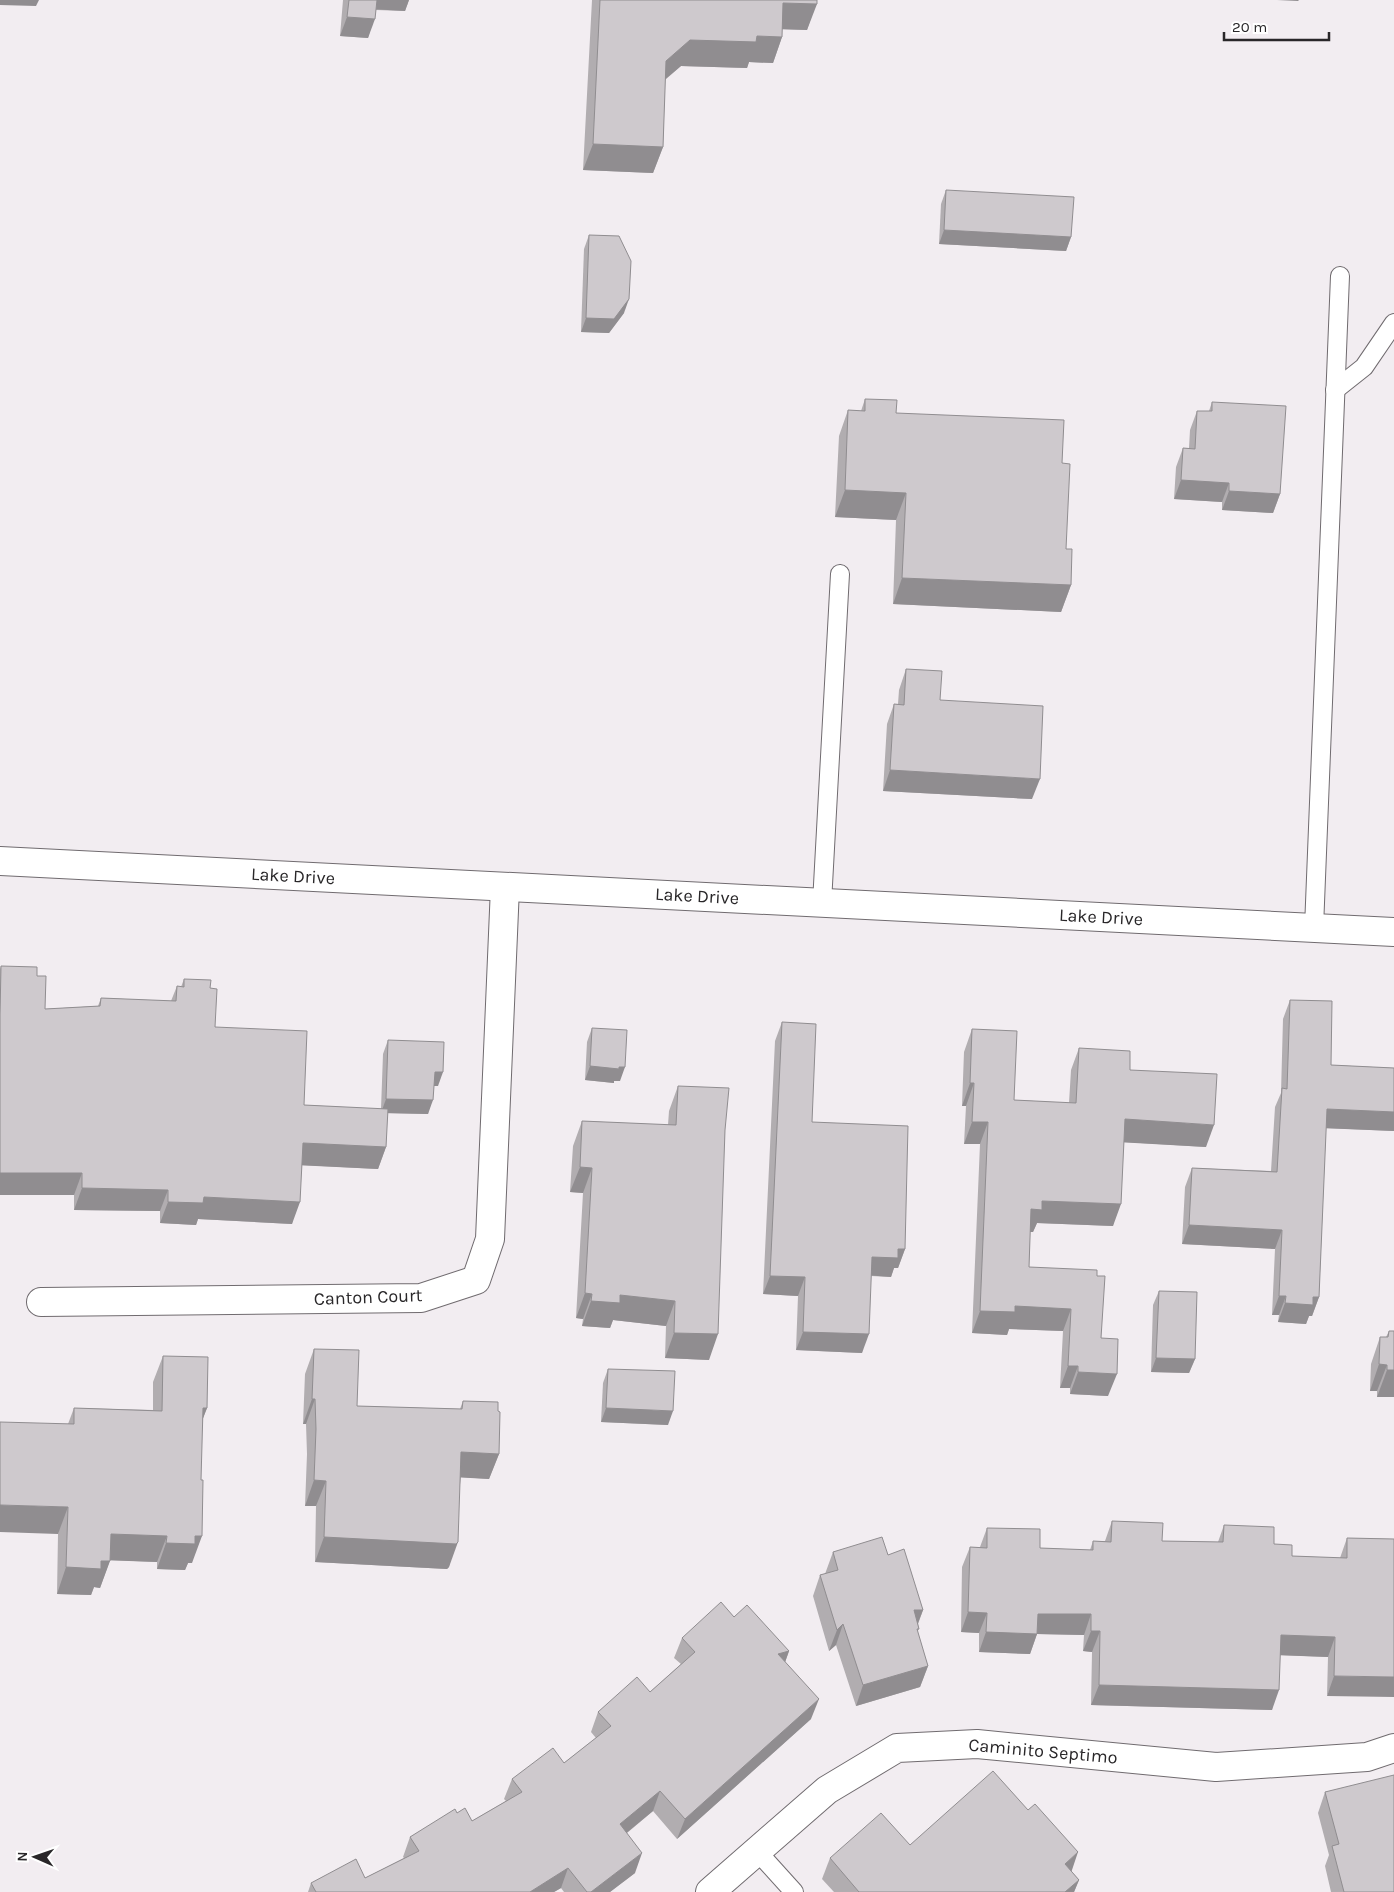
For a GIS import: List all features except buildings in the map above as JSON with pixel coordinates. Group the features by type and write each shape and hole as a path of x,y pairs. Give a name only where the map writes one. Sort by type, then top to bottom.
{"street":[{"name":"Lake Drive","path":"0,861 1394,932"},
{"name":"Canton Court","path":"40,1302 421,1298 476,1280 490,1239 506,887"},
{"name":"Caminito Septimo","path":"710,1892 827,1790 897,1748 977,1744 1216,1766 1367,1757 1394,1748"}],"lane":[{"path":"1314,928 1340,276"},
{"path":"1335,390 1364,367 1394,323"},
{"path":"822,903 840,574"},
{"path":"757,1851 794,1892"}]}
